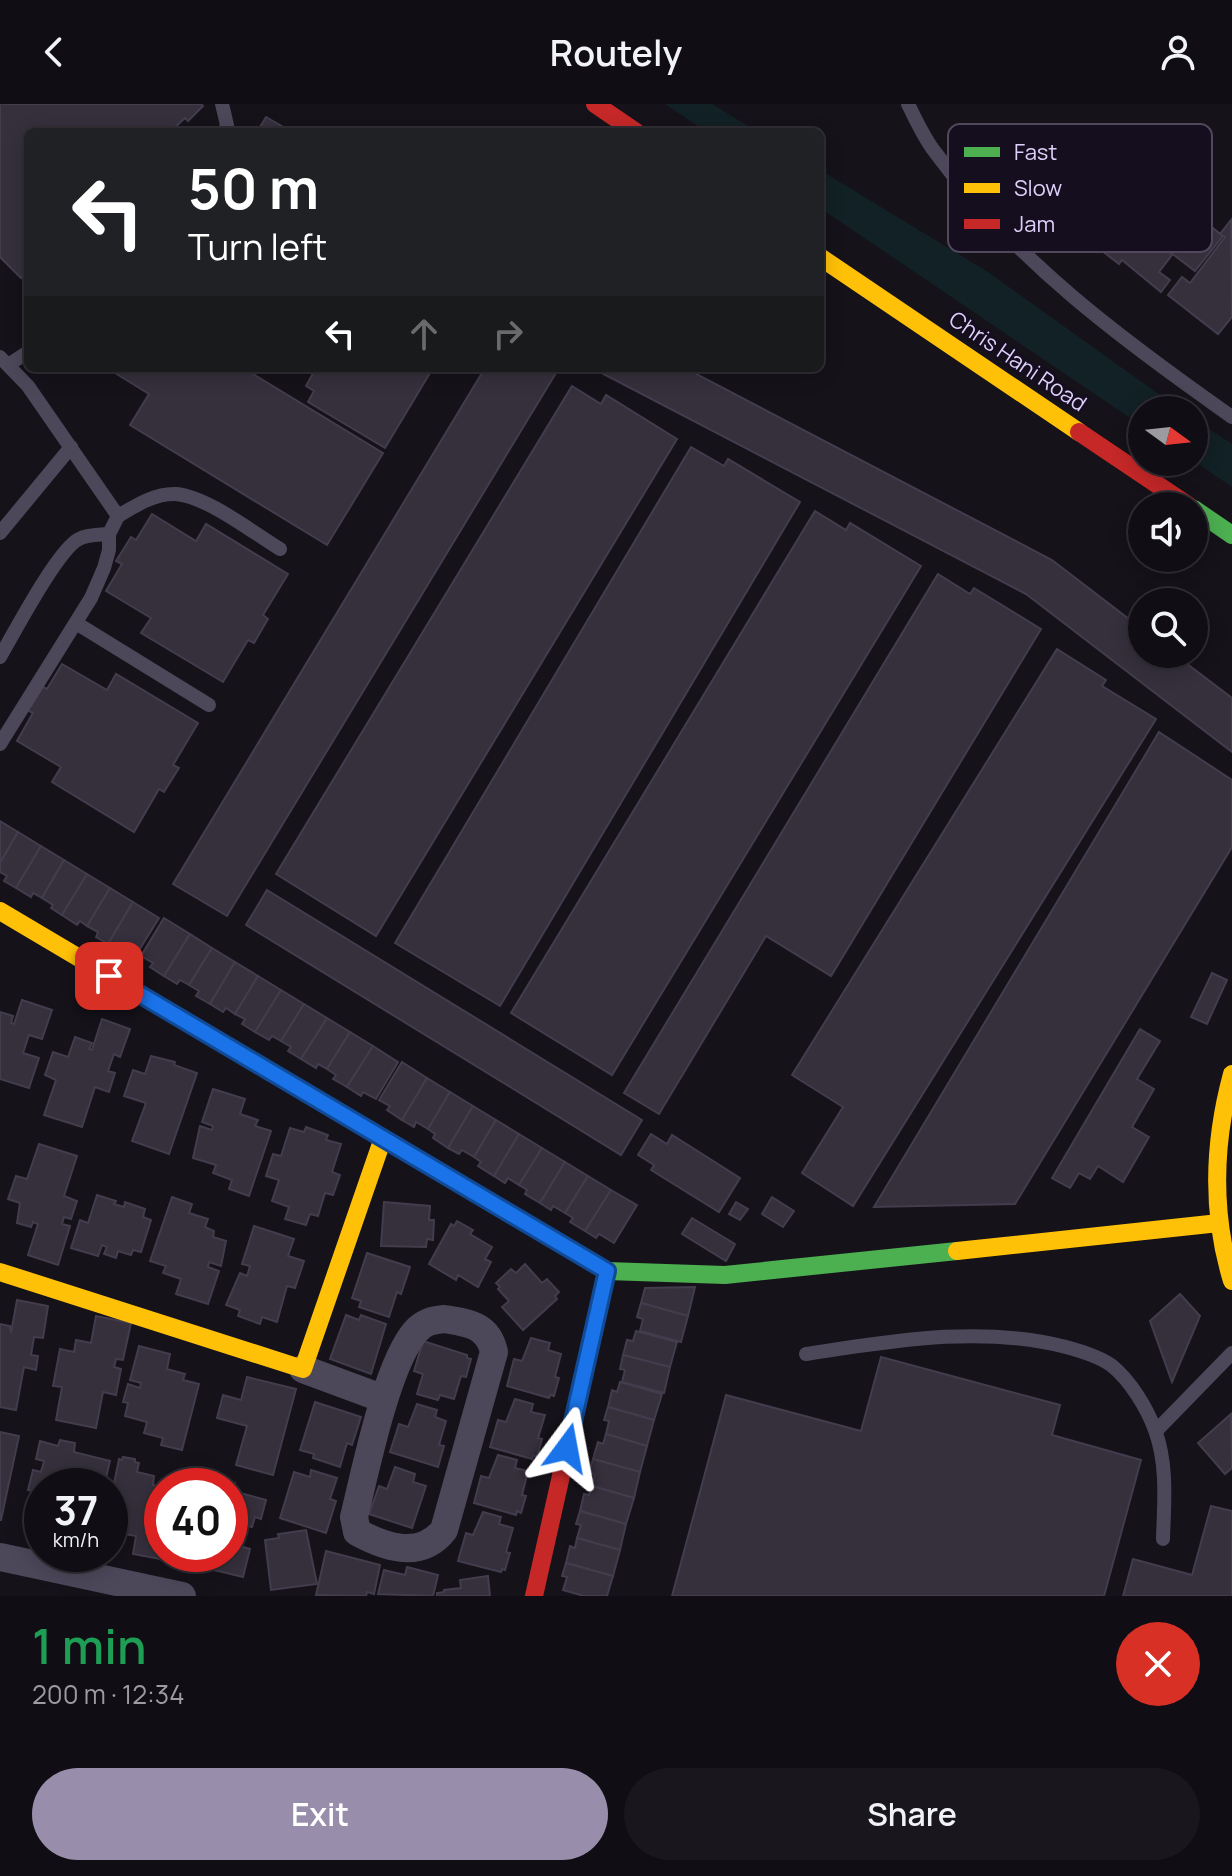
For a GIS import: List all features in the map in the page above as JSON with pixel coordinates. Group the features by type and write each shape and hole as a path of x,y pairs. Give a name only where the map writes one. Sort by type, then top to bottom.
{"street":[{"path":"595,104 630,128"},
{"name":"Chris Hani Road","path":"824,260 1168,492"},
{"name":"Chris Hani Road","path":"1208,519 1232,535"},
{"path":"0,911 607,1271 725,1275 1219,1223"},
{"path":"1232,1074 1219,1138 1217,1180 1219,1223 1232,1281"},
{"path":"303,1369 383,1138"},
{"path":"534,1596 607,1271"},
{"path":"0,1272 303,1369 384,1399"},
{"path":"429,1321 460,1321 482,1329 491,1338 494,1352 451,1513 436,1540 421,1547 399,1548 372,1540 357,1532 354,1523 384,1399 407,1344 417,1329 429,1321"},
{"path":"0,1557 182,1596"}],"lane":[{"path":"222,104 226,128"},
{"path":"908,104 933,150 948,168"},
{"path":"1025,252 1116,334 1232,417"},
{"path":"24,354 4,361 28,386 118,516"},
{"path":"0,533 71,447"},
{"path":"0,744 76,623 104,568 109,534 118,516 147,499 174,494 199,500 280,549"},
{"path":"0,657 59,559 76,540 90,535 109,534"},
{"path":"76,623 209,705"},
{"path":"806,1354 904,1339 991,1335 1035,1339 1084,1352 1111,1365 1137,1394 1156,1431 1165,1481 1163,1539"},
{"path":"1156,1431 1232,1353"}],"shaded area":[{"path":"665,104 712,104 751,128 701,128"},
{"path":"824,172 948,248 948,252 955,252 988,272 1161,396 1128,396 1128,417 824,211"},
{"path":"1208,428 1232,444 1232,487 1208,471"}],"building":[{"path":"0,104 203,106 188,121 185,118 174,128 24,128 24,275 21,278 0,257"},
{"path":"266,117 285,128 259,128"},
{"path":"1231,220 1232,317 1218,334 1168,295 1182,277 1190,283 1225,237 1220,234"},
{"path":"1212,227 1223,236 1212,250"},
{"path":"1103,252 1169,252 1172,255 1159,272 1170,280 1161,292 1122,260 1119,264"},
{"path":"1170,252 1210,252 1195,271"},
{"path":"113,372 250,372 383,453 327,545 130,425 149,394"},
{"path":"314,372 431,372 385,448 308,402 314,391 306,386"},
{"path":"483,372 557,372 227,916 173,884"},
{"path":"600,372 693,372 1052,560 1128,618 1128,668 1192,668 1232,698 1232,752 1026,594"},
{"path":"572,386 601,404 606,395 677,439 376,936 276,874"},
{"path":"691,447 724,466 728,459 800,502 500,1006 395,943"},
{"path":"815,511 846,530 850,523 921,566 612,1075 511,1013"},
{"path":"152,514 196,541 206,524 288,574 263,615 268,619 254,643 248,640 223,682 141,633 151,618 106,591 122,564 116,561 131,537 136,540"},
{"path":"938,574 970,594 974,588 1041,629 831,976 766,936 659,1114 624,1093"},
{"path":"1057,649 1106,680 1102,686 1156,719 853,1206 802,1173 843,1107 792,1075"},
{"path":"62,664 107,690 116,674 198,723 173,765 179,768 164,792 159,789 134,832 52,782 61,767 17,741 33,713 27,710 41,686 47,689"},
{"path":"1159,732 1232,780 1232,847 1015,1204 874,1207"},
{"path":"0,821 18,832 0,863"},
{"path":"18,832 41,846 16,888 4,881 7,876 0,872 0,863"},
{"path":"41,846 64,860 42,898 33,893 31,897 16,888"},
{"path":"64,860 87,874 62,915 42,898"},
{"path":"87,874 110,888 87,926 80,921 77,925 62,915"},
{"path":"110,888 133,902 108,944 96,937 98,932 87,926"},
{"path":"267,890 642,1120 621,1155 246,925"},
{"path":"133,902 159,918 136,955 125,948 122,953 108,944"},
{"path":"164,918 190,934 164,976 150,967 153,963 141,956"},
{"path":"190,934 212,948 189,985 180,980 177,984 164,976"},
{"path":"212,948 235,962 210,1004 196,996 199,991 189,985"},
{"path":"235,962 258,976 235,1014 226,1008 223,1012 210,1004"},
{"path":"1212,973 1227,980 1207,1024 1191,1017"},
{"path":"258,976 281,990 255,1032 242,1024 245,1019 235,1014"},
{"path":"281,990 304,1004 281,1041 272,1036 269,1040 255,1032"},
{"path":"22,1000 52,1010 42,1039 29,1035 23,1053 39,1058 29,1088 0,1079 0,1012 13,1016 11,1023 14,1024"},
{"path":"304,1004 327,1018 301,1059 288,1051 291,1047 281,1041"},
{"path":"327,1018 350,1032 327,1069 318,1064 316,1068 301,1059"},
{"path":"102,1019 130,1029 120,1057 114,1054 108,1071 115,1073 109,1092 95,1087 82,1127 44,1115 56,1080 45,1075 53,1052 68,1057 75,1037 92,1043 89,1049 92,1050"},
{"path":"1140,1029 1160,1041 1137,1079 1154,1089 1132,1127 1149,1137 1123,1182 1098,1166 1090,1179 1079,1173 1070,1188 1052,1178"},
{"path":"350,1032 373,1046 347,1087 333,1079 336,1075 327,1069"},
{"path":"373,1046 398,1062 376,1099 363,1092 361,1096 347,1087"},
{"path":"151,1056 175,1062 174,1065 197,1073 169,1154 132,1141 146,1103 124,1096 133,1070 145,1074"},
{"path":"402,1062 427,1078 402,1120 387,1110 390,1106 379,1100"},
{"path":"427,1078 450,1092 428,1129 416,1122 414,1127 402,1120"},
{"path":"213,1089 245,1099 240,1114 258,1120 255,1126 271,1131 249,1196 229,1189 232,1180 213,1173 216,1165 193,1158 200,1126 212,1130 213,1126 202,1122"},
{"path":"450,1092 473,1106 448,1148 433,1138 435,1134 428,1129"},
{"path":"473,1106 496,1120 474,1157 462,1150 459,1154 448,1148"},
{"path":"496,1120 519,1134 494,1176 478,1166 481,1162 474,1157"},
{"path":"306,1127 328,1135 326,1140 341,1144 332,1172 340,1175 333,1195 325,1193 318,1216 310,1214 306,1225 285,1219 289,1207 272,1201 279,1180 266,1176 273,1154 281,1156 290,1128 304,1132"},
{"path":"519,1134 542,1148 519,1185 508,1178 505,1183 494,1176"},
{"path":"651,1134 667,1144 672,1135 740,1178 719,1212 651,1170 654,1165 638,1155"},
{"path":"39,1144 77,1156 64,1196 77,1201 71,1219 64,1217 62,1224 70,1226 58,1265 28,1255 38,1224 33,1222 31,1227 17,1223 20,1203 8,1199 16,1176 27,1179"},
{"path":"542,1148 565,1162 540,1203 525,1194 527,1190 519,1185"},
{"path":"565,1162 588,1176 565,1213 553,1206 551,1210 540,1203"},
{"path":"588,1176 611,1190 585,1231 570,1222 573,1218 565,1213"},
{"path":"611,1190 637,1205 614,1243 599,1234 596,1238 585,1231"},
{"path":"97,1195 124,1207 125,1202 145,1209 143,1217 151,1220 141,1252 133,1250 131,1255 118,1251 116,1258 104,1254 107,1247 102,1245 98,1256 71,1248 80,1220 88,1223"},
{"path":"172,1197 192,1204 189,1213 208,1219 205,1227 214,1231 213,1237 226,1241 221,1266 209,1262 208,1267 219,1271 208,1304 176,1294 181,1279 163,1273 166,1266 150,1261"},
{"path":"772,1197 794,1211 783,1227 762,1214"},
{"path":"384,1202 430,1206 429,1220 434,1220 433,1240 427,1239 426,1247 381,1246"},
{"path":"736,1202 748,1209 740,1220 729,1214"},
{"path":"692,1218 735,1244 726,1261 682,1234"},
{"path":"457,1221 473,1230 470,1234 492,1247 485,1259 491,1262 478,1287 458,1275 456,1280 429,1264 451,1224 454,1226"},
{"path":"254,1226 294,1239 288,1256 304,1261 295,1288 287,1286 277,1322 262,1317 260,1324 238,1316 240,1310 226,1305 240,1273 247,1276 250,1266 242,1264"},
{"path":"367,1253 410,1267 389,1317 359,1307 361,1301 352,1298"},
{"path":"525,1264 542,1283 547,1279 559,1292 555,1296 557,1299 523,1330 502,1307 509,1301 496,1283 511,1269 516,1273"},
{"path":"695,1287 688,1316 641,1303 645,1288"},
{"path":"1180,1294 1200,1316 1172,1382 1150,1321"},
{"path":"17,1300 48,1306 43,1338 34,1337 31,1355 38,1356 36,1370 24,1367 16,1410 0,1407 0,1324 10,1326 11,1333"},
{"path":"641,1303 688,1316 681,1342 640,1331 643,1319 637,1317"},
{"path":"346,1315 359,1320 361,1315 386,1324 371,1374 330,1359"},
{"path":"96,1316 131,1323 123,1360 116,1359 114,1367 121,1369 116,1395 103,1392 96,1428 56,1420 62,1387 53,1386 60,1349 74,1352 76,1340 91,1343"},
{"path":"636,1331 677,1342 670,1367 623,1355 627,1340 633,1341"},
{"path":"531,1338 550,1343 548,1350 561,1354 555,1377 559,1378 554,1396 550,1395 549,1398 507,1386 514,1359 522,1361"},
{"path":"423,1341 471,1359 466,1377 461,1376 454,1399 440,1395 438,1400 417,1394 423,1374 414,1371"},
{"path":"139,1346 170,1354 167,1369 185,1374 183,1380 199,1384 182,1450 161,1445 163,1438 144,1433 147,1422 125,1416 128,1403 123,1402 128,1384 140,1388 141,1383 130,1380"},
{"path":"623,1355 670,1367 664,1393 622,1382 625,1370 620,1369"},
{"path":"881,1357 1060,1405 1052,1435 1141,1460 1104,1596 672,1596 726,1395 861,1431"},
{"path":"247,1377 296,1389 273,1475 236,1465 247,1426 217,1418 223,1395 241,1400"},
{"path":"620,1382 662,1394 654,1420 608,1407 612,1390 617,1392"},
{"path":"515,1399 533,1404 531,1412 545,1415 538,1438 542,1439 537,1457 533,1456 532,1459 490,1447 498,1420 506,1422"},
{"path":"315,1402 361,1417 352,1445 347,1443 340,1467 300,1450"},
{"path":"417,1404 437,1410 435,1417 446,1421 439,1445 444,1446 438,1467 390,1452 399,1424 408,1427"},
{"path":"608,1407 654,1420 647,1446 606,1434 609,1421 604,1420"},
{"path":"1231,1414 1232,1468 1225,1474 1198,1443"},
{"path":"0,1432 19,1436 1,1520 0,1520"},
{"path":"606,1434 647,1446 640,1472 593,1459 598,1442 603,1444"},
{"path":"60,1440 75,1443 74,1452 110,1461 108,1468 42,1468 44,1461 36,1459 40,1441 58,1446"},
{"path":"498,1455 517,1460 515,1468 528,1471 522,1495 526,1496 521,1513 517,1511 516,1515 474,1503 481,1476 489,1478"},
{"path":"123,1457 135,1459 139,1463 137,1472 144,1474 144,1556 133,1554 136,1536 128,1535 128,1468 117,1468 119,1459"},
{"path":"593,1459 640,1472 634,1498 592,1486 595,1474 589,1473"},
{"path":"395,1467 415,1474 413,1482 426,1486 412,1528 369,1514 379,1486 387,1489"},
{"path":"311,1470 337,1478 330,1499 336,1501 326,1533 280,1518 294,1472 310,1477"},
{"path":"592,1486 634,1498 626,1524 580,1511 584,1494 589,1495"},
{"path":"248,1495 266,1500 261,1519 255,1517 252,1527 248,1526"},
{"path":"1211,1506 1232,1511 1232,1596 1123,1596 1133,1559 1192,1575"},
{"path":"580,1511 626,1524 620,1550 577,1538 581,1525 576,1524"},
{"path":"483,1512 501,1517 499,1524 513,1528 506,1552 510,1553 505,1570 501,1572 458,1561 466,1533 473,1535"},
{"path":"306,1530 317,1584 271,1590 265,1540 279,1538 278,1534"},
{"path":"577,1538 620,1550 613,1576 566,1563 570,1546 575,1548"},
{"path":"326,1551 380,1565 374,1594 316,1595"},
{"path":"566,1563 613,1576 607,1596 584,1596 563,1590 567,1577 562,1576"},
{"path":"407,1567 438,1575 433,1596 378,1594 384,1570 405,1575"},
{"path":"222,1572 244,1572 243,1577"},
{"path":"488,1576 490,1596 437,1596 444,1590 461,1588 460,1580"}],"traffic: fast":[{"path":"1208,519 1232,535"},
{"path":"607,1271 725,1275 957,1251"}],"traffic: slow":[{"path":"824,260 1079,432"},
{"path":"0,911 386,1140"},
{"path":"1232,1074 1221,1126 1217,1178 1220,1229 1232,1281"},
{"path":"0,1272 303,1369 383,1138"},
{"path":"957,1251 1219,1223"}],"traffic: jam":[{"path":"595,104 630,128"},
{"path":"1079,432 1168,492"},
{"path":"386,1140 607,1271 534,1596"}],"route":[{"path":"109,976 607,1271 567,1448"}]}
